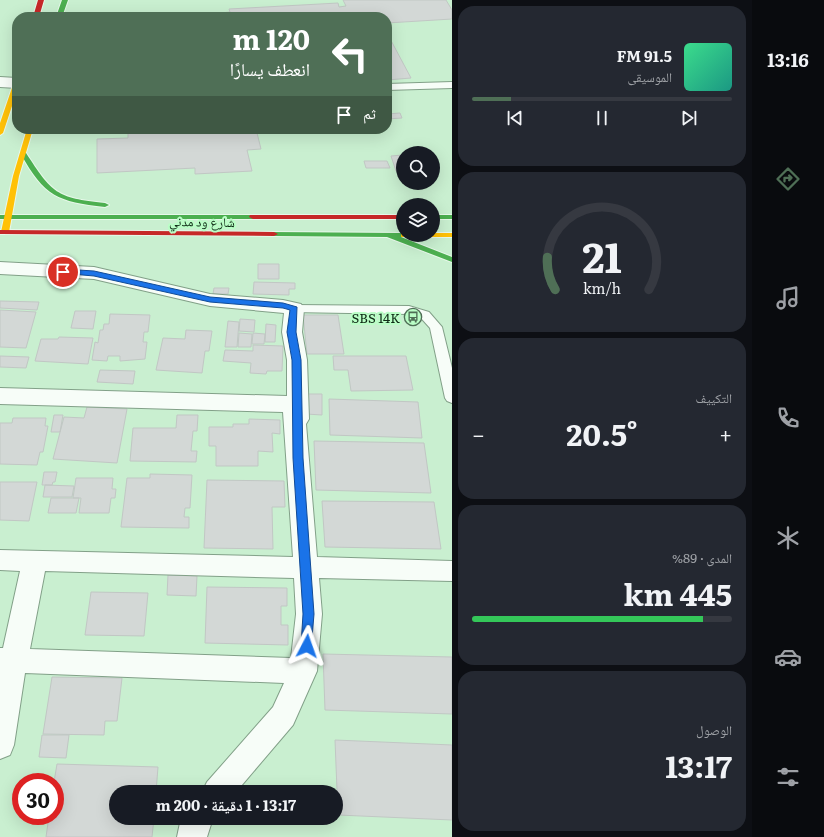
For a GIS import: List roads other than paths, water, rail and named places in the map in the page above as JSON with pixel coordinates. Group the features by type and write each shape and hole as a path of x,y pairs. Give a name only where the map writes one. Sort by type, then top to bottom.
{"main road":[{"path":"37,12 41,0"},
{"path":"61,12 65,0"},
{"path":"0,133 12,97"},
{"path":"3,232 4,217 29,134"},
{"path":"24,154 32,172 47,190 69,200 111,206"},
{"path":"290,207 377,209 396,214"},
{"name":"شارع ود مدني","path":"4,217 396,216"},
{"path":"440,217 452,217"},
{"name":"شارع ود مدني","path":"3,232 396,235"},
{"path":"388,235 452,260"},
{"name":"شارع ود مدني","path":"440,235 452,235"}],"street":[{"path":"0,82 12,82"},
{"path":"0,268 94,273 210,300 283,306 294,309 292,332 297,360 298,458"},
{"path":"0,396 293,404 298,458 304,568 309,614 303,671 283,716 223,785"},
{"path":"0,560 452,571"},
{"path":"0,745 7,660 35,561"},
{"path":"7,660 303,671"},
{"path":"192,837 194,825"}],"lane":[{"path":"392,87 452,85"},
{"path":"294,309 409,310 425,315 436,327 452,398"}],"place":[{"name":"SBS 14K","path":"413,317"}]}
